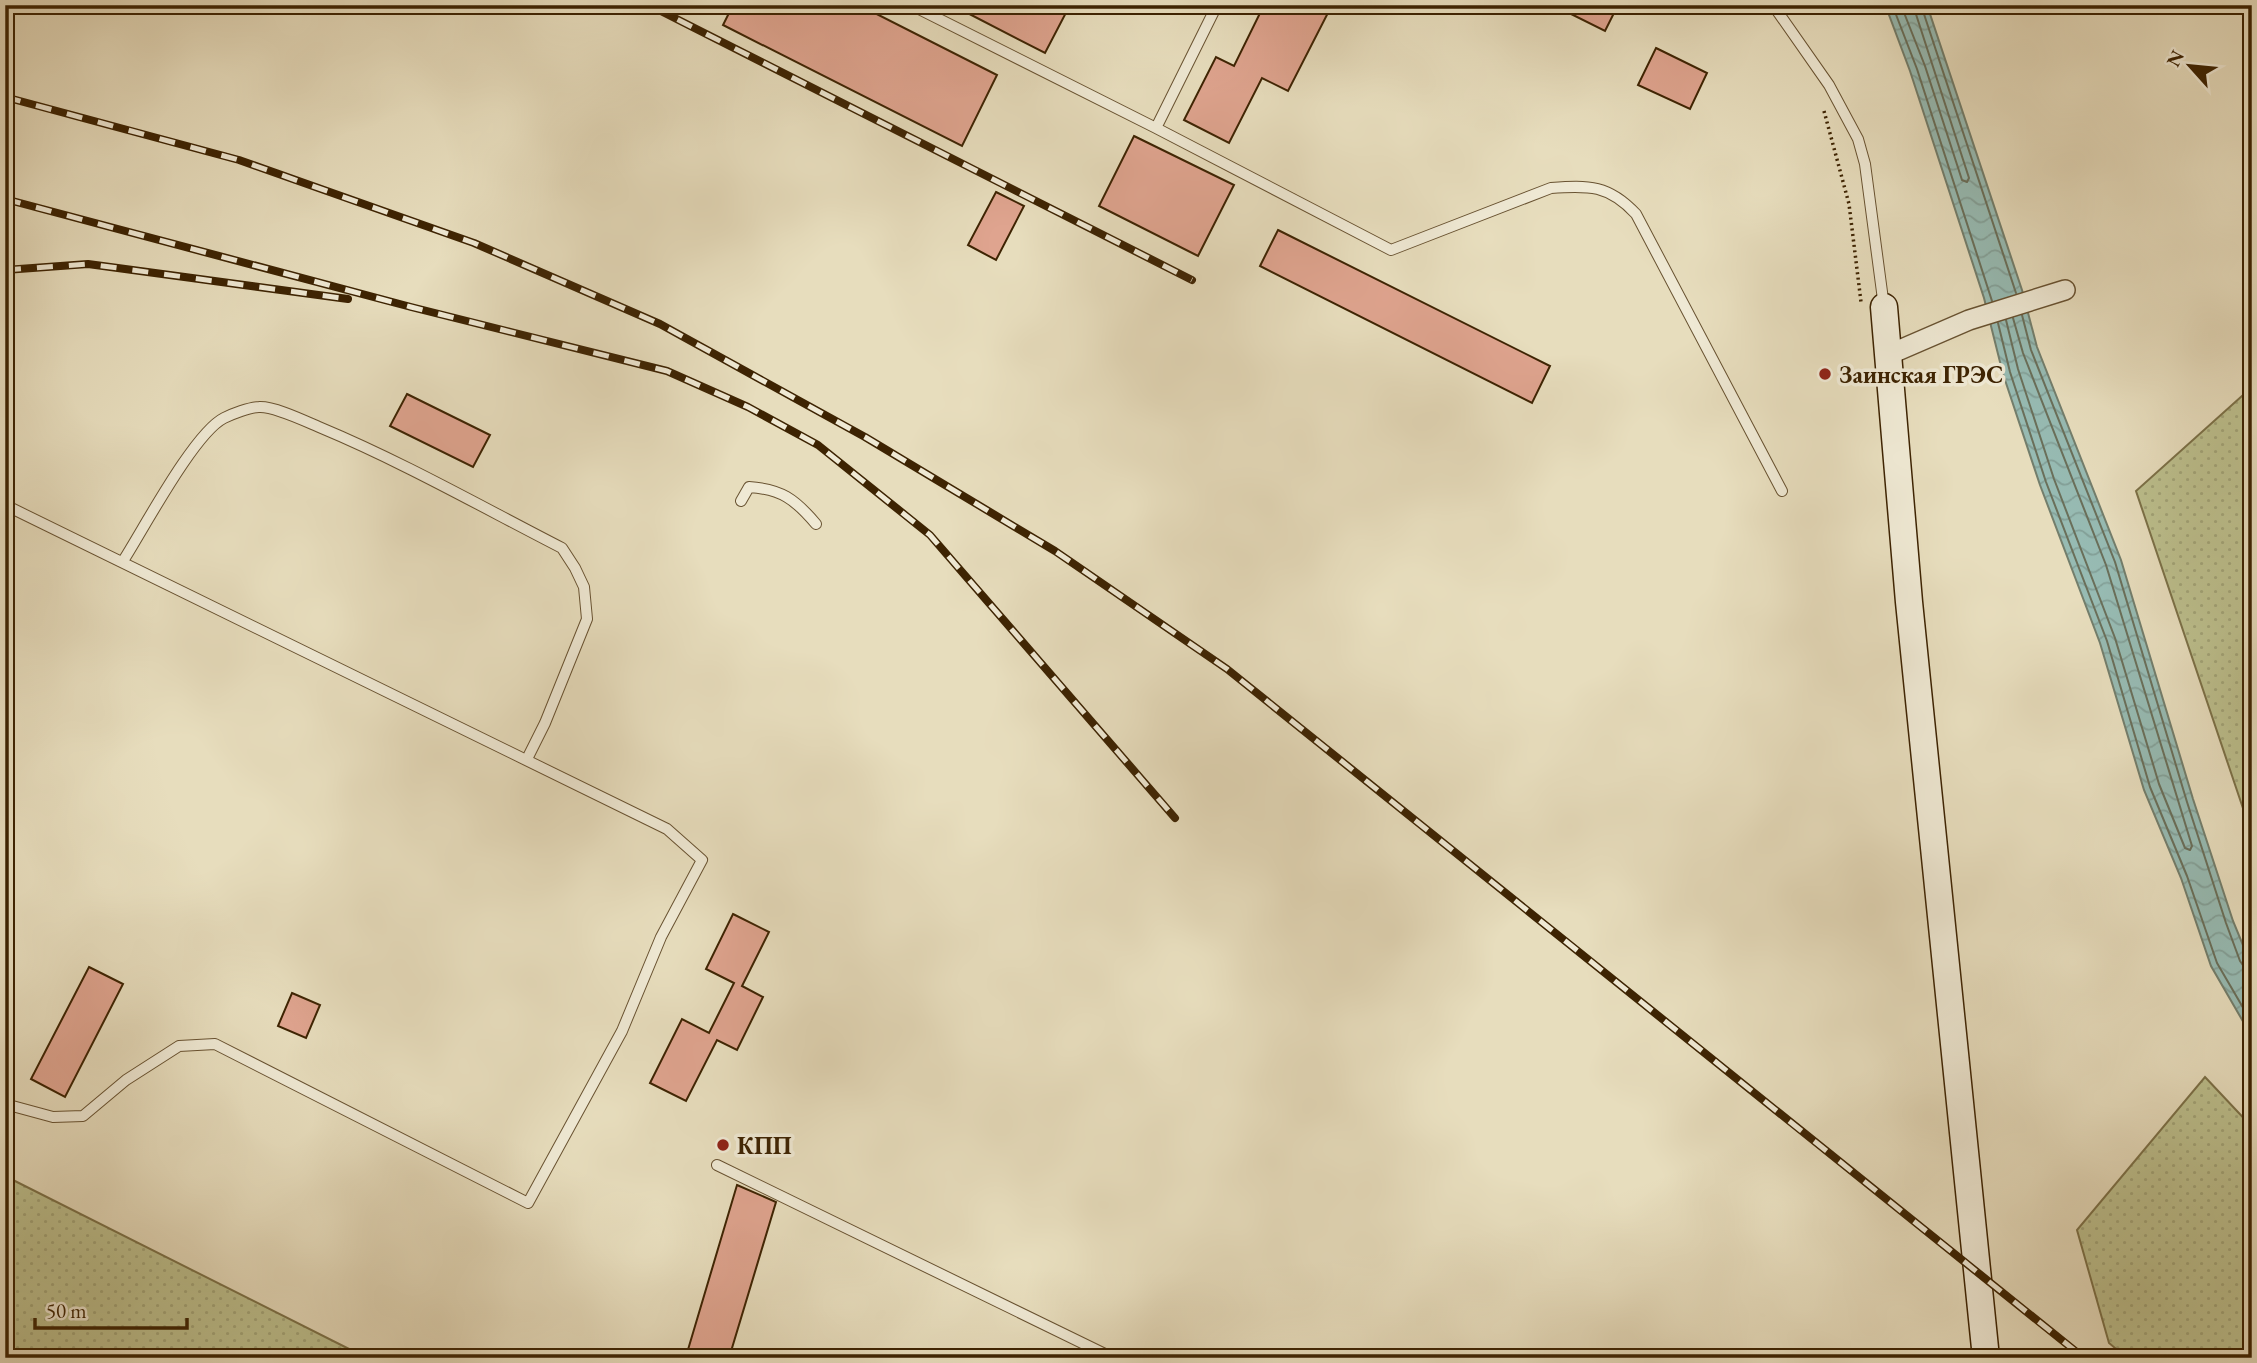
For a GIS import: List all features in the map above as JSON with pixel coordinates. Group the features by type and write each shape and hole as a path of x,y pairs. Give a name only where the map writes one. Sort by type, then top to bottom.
{"street":[{"path":"1888,355 1969,320 2065,289"},
{"path":"1884,307 1909,602 1986,1358"}],"lane":[{"path":"911,5 1391,250 1551,188 1578,186 1603,189 1621,198 1636,214 1782,491"},
{"path":"1156,128 1217,5"},
{"path":"1773,5 1829,85 1858,139 1865,164 1884,307"},
{"path":"123,561 196,446 221,419 259,406 293,416 341,436 424,476 562,548 584,587 587,619 527,760"},
{"path":"741,501 749,487 768,488 785,494 816,524"},
{"path":"5,505 667,829 702,860 662,937 622,1031 528,1203 215,1044 178,1045 127,1080 83,1116 53,1116 5,1104"},
{"path":"717,1165 1113,1358"}],"green space":[{"path":"2252,387 2252,835 2136,491"},
{"path":"2205,1077 2252,1127 2252,1358 2127,1358 2109,1343 2077,1230"},
{"path":"5,1176 367,1358 5,1358"}],"water":[{"path":"1882,5 1927,5 2022,290 2037,347 2121,560 2193,799 2233,921 2252,967 2252,1037 2211,966 2181,878 2144,790 2100,643 2040,485 2003,374 1984,298 1910,71 1889,15"}],"building":[{"path":"733,5 859,5 997,75 962,146 723,25"},
{"path":"952,5 1070,5 1045,53"},
{"path":"1264,5 1332,5 1288,91 1262,78 1229,143 1184,120 1216,57 1234,66"},
{"path":"1553,5 1618,5 1605,31"},
{"path":"1656,48 1707,73 1690,109 1638,85"},
{"path":"1134,136 1234,185 1198,256 1099,206"},
{"path":"996,192 1024,206 996,260 968,245"},
{"path":"1278,230 1550,366 1532,403 1260,266"},
{"path":"407,394 490,435 473,467 390,426"},
{"path":"733,914 769,932 742,986 763,997 737,1050 717,1040 686,1101 650,1083 682,1019 709,1033 734,983 706,969"},
{"path":"89,967 123,984 65,1097 31,1079"},
{"path":"292,993 320,1005 306,1038 278,1026"},
{"path":"737,1185 776,1202 729,1358 703,1358 687,1353"}],"railway":[{"path":"649,5 1192,280"},
{"path":"5,97 239,160 474,243 660,324 865,437 1055,551 1227,669 2084,1358"},
{"path":"5,199 411,307 667,371 748,407 818,445 930,535 1175,818"},
{"path":"5,270 88,264 348,299"}],"place":[{"name":"Заинская ГРЭС","path":"1825,374"},
{"name":"КПП","path":"723,1145"}]}
